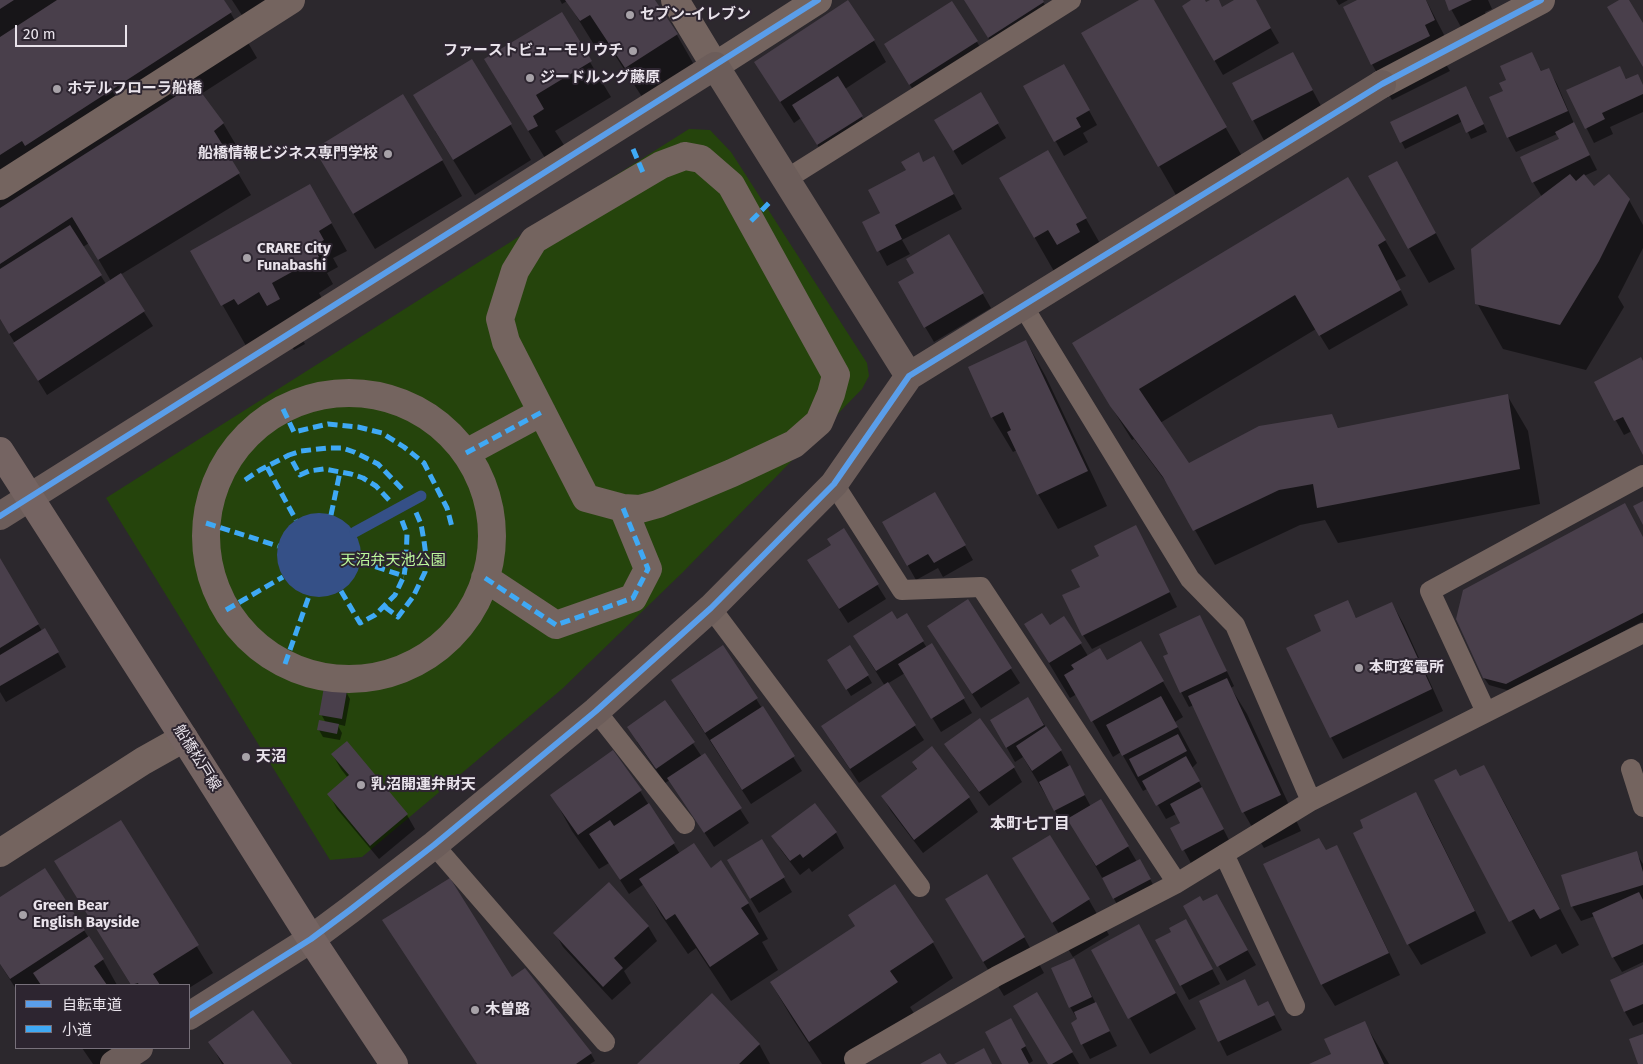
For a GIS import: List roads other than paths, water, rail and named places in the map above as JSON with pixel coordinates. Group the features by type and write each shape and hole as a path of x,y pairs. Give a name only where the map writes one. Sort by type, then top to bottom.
{"main road":[{"name":"船橋松戸線","path":"0,452 311,939 394,1064"}],"street":[{"path":"0,186 290,0"},
{"path":"675,0 785,180 909,376"},
{"path":"0,516 818,0"},
{"path":"190,1015 311,939 434,845 596,711 711,608 834,484 909,376 1382,84 1541,0"},
{"path":"685,156 701,160 731,185 836,375 831,394 819,422 794,444 658,504 640,509 623,508 586,498 506,342 500,319 514,271 534,240 661,165 685,156"},
{"path":"355,393 392,399 425,414 454,438 466,453 482,482 490,514 492,536 485,578 478,597 463,622 443,643 427,656 385,674 370,678 339,679 308,674 266,653 249,639 234,622 216,592 207,558 205,541 207,512 220,473 236,447 258,426 282,410 318,397 355,393"},
{"path":"466,453 542,412"},
{"path":"485,578 556,625 633,598 648,569 623,508"},
{"path":"0,853 143,761 184,738"},
{"path":"114,1064 137,1049"}],"lane":[{"path":"785,180 1071,0"},
{"path":"1023,306 1190,579 1235,625 1311,801"},
{"path":"1486,712 1430,591 1643,475"},
{"path":"834,484 902,590 981,587 1177,883"},
{"path":"711,608 920,887"},
{"path":"854,1059 997,976 1177,883 1311,801 1643,633"},
{"path":"596,711 685,824"},
{"path":"1631,769 1643,807"},
{"path":"434,845 605,1042"},
{"path":"1224,854 1295,1006"}],"water":[{"path":"319,513 335,516 349,525 358,539 361,555 358,571 349,585 335,594 319,597 303,594 289,585 280,571 277,555 280,539 289,525 303,516"}],"waterway":[{"path":"355,532 421,496"}],"place":[{"name":"セブン-イレブン","path":"630,15"},
{"name":"ファーストビューモリウチ","path":"633,51"},
{"name":"ジードルング藤原","path":"530,78"},
{"name":"ホテルフローラ船橋","path":"57,89"},
{"name":"船橋情報ビジネス専門学校","path":"388,154"},
{"name":"CRARE City Funabashi","path":"247,258"},
{"name":"本町変電所","path":"1359,668"},
{"name":"天沼","path":"246,757"},
{"name":"乳沼開運弁財天","path":"361,785"},
{"name":"Green Bear English Bayside","path":"23,915"},
{"name":"木曽路","path":"475,1010"}],"district":[{"name":"本町七丁目","path":"1030,825"}],"park label":[{"name":"天沼弁天池公園","path":"393,561"}]}
